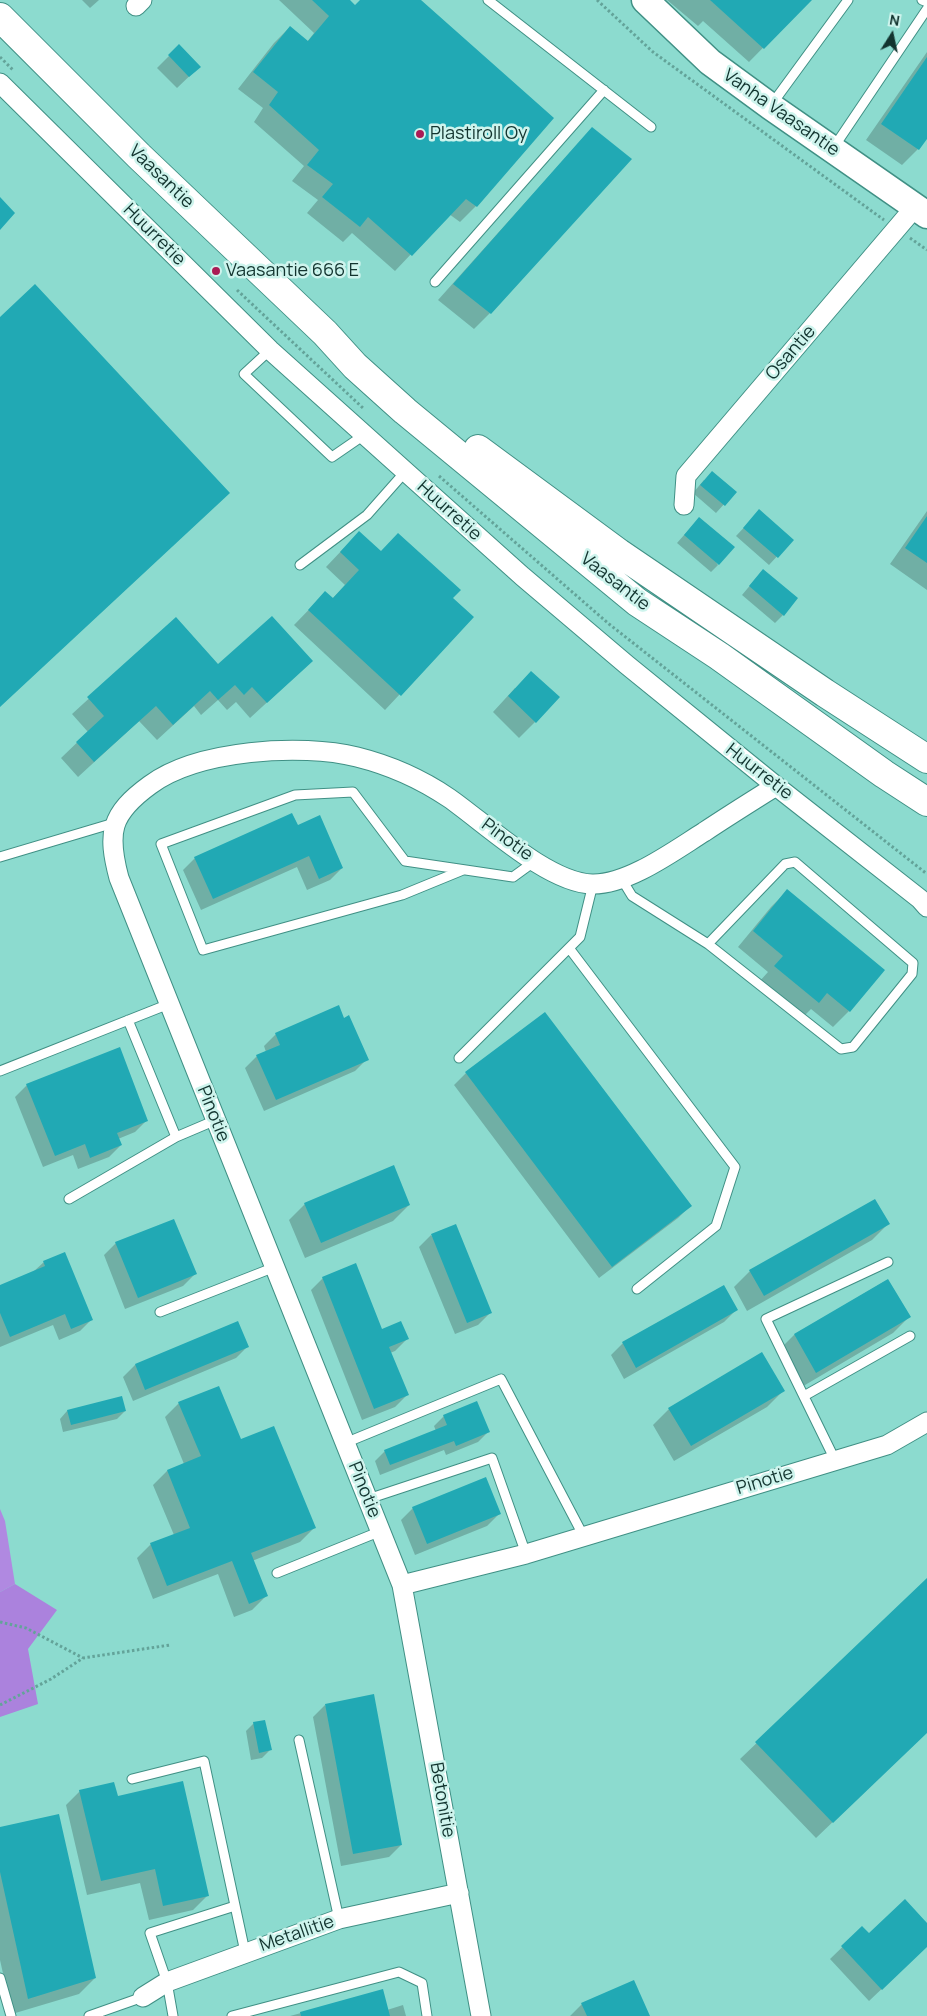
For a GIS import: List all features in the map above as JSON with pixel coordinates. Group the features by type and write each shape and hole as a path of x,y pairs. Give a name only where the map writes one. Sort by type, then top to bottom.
{"highway":[{"name":"Vaasantie","path":"0,17 139,156 326,333 355,366 405,411 637,602 719,656 884,774 927,802"},
{"name":"Vaasantie","path":"326,333 375,366 451,429 619,553 817,688 927,759"}],"main road":[{"name":"Vanha Vaasantie","path":"645,0 710,62 832,150 921,211"}],"street":[{"name":"Huurretie","path":"0,83 270,350 405,472 529,582 776,786 920,899 927,907"},
{"name":"Osantie","path":"684,505 686,476 897,229 921,211"},
{"name":"Pinotie","path":"776,786 658,862 608,883 593,884 577,882 560,876 535,861 448,797 418,779 356,757 326,753 251,752 216,757 188,766 156,780 133,797 114,823 112,851 119,878 402,1585 526,1554 583,1535 887,1444 927,1422"},
{"name":"Betonitie","path":"402,1585 481,2016"},
{"name":"Metallitie","path":"143,1997 167,1982 339,1919 459,1894"}],"lane":[{"path":"488,0 651,127"},
{"path":"770,106 848,0"},
{"path":"922,0 927,2"},
{"path":"832,150 927,10"},
{"path":"435,282 604,90"},
{"path":"270,350 244,374 332,457 364,435"},
{"path":"300,565 367,515 405,472"},
{"path":"463,870 402,895 203,950 161,844 296,795 353,792 405,862 463,870 513,877 535,861"},
{"path":"0,857 114,823"},
{"path":"621,878 632,896 708,944 841,1049 853,1047 912,974 913,964 795,862 785,864 708,944"},
{"path":"459,1058 580,937 593,884"},
{"path":"569,948 735,1167 716,1226 637,1289"},
{"path":"0,1071 169,1004"},
{"path":"128,1020 176,1136"},
{"path":"69,1199 176,1136 216,1120"},
{"path":"834,1460 766,1319 888,1262"},
{"path":"160,1312 275,1267"},
{"path":"804,1396 910,1336"},
{"path":"346,1443 501,1379 583,1535"},
{"path":"368,1499 492,1458 526,1554"},
{"path":"278,1573 381,1531"},
{"path":"299,1740 339,1919"},
{"path":"132,1779 204,1761 245,1952"},
{"path":"173,2016 167,1982 150,1933 235,1906"},
{"path":"232,2016 398,1972 422,1983 427,2016"},
{"path":"0,1978 11,2016"},
{"path":"89,2016 143,1997"}],"path":[{"path":"597,0 652,52 927,250"},
{"path":"0,1622 26,1628 83,1658"},
{"path":"0,1705 51,1679 83,1658 170,1645"}],"shaded area":[{"path":"0,1509 5,1521 15,1584 0,1592"},
{"path":"15,1584 57,1610 28,1649 38,1704 0,1717 0,1592"}],"building":[{"name":"Plastiroll Oy","path":"312,0 350,0 355,5 360,0 421,0 554,118 477,207 466,199 412,256 368,217 360,227 322,197 333,184 307,165 319,150 269,105 278,92 253,72 290,26 308,41 329,16"},
{"path":"710,0 812,0 764,49"},
{"path":"179,44 201,67 189,77 168,55"},
{"path":"927,57 927,139 919,150 881,124"},
{"path":"592,127 632,159 491,314 453,284"},
{"path":"0,197 15,213 0,230"},
{"path":"35,284 230,493 0,707 0,317"},
{"path":"712,471 737,492 725,506 700,485"},
{"path":"759,509 794,540 778,558 743,528"},
{"path":"927,516 927,563 905,548"},
{"path":"699,517 735,547 719,565 684,535"},
{"path":"359,531 381,551 398,533 461,590 453,598 474,617 401,696 308,610 325,591 333,598 359,570 340,552"},
{"path":"763,569 798,598 784,616 749,586"},
{"path":"272,616 313,661 267,703 252,687 244,695 235,685 218,700 210,691 173,725 156,706 94,762 76,742 104,716 87,697 176,617 218,664"},
{"path":"531,671 560,697 536,723 508,696"},
{"path":"292,813 298,825 320,815 343,868 319,879 309,856 213,899 194,857"},
{"path":"787,889 885,970 850,1012 827,993 819,1003 774,966 783,956 753,931"},
{"path":"339,1005 344,1018 349,1015 369,1060 276,1100 256,1055 280,1045 275,1033"},
{"path":"545,1012 692,1206 612,1267 465,1072"},
{"path":"120,1047 148,1121 117,1133 122,1145 90,1158 85,1144 55,1156 26,1084"},
{"path":"394,1165 410,1205 321,1243 304,1203"},
{"path":"875,1199 890,1224 764,1296 749,1270"},
{"path":"174,1219 197,1274 138,1298 115,1242"},
{"path":"456,1224 492,1313 467,1323 431,1234"},
{"path":"65,1252 93,1320 71,1329 65,1314 10,1337 0,1313 0,1285 45,1266 43,1261"},
{"path":"356,1263 382,1329 401,1321 409,1339 389,1347 409,1395 374,1409 322,1277"},
{"path":"888,1279 911,1317 816,1373 794,1334"},
{"path":"724,1285 738,1310 636,1368 622,1342"},
{"path":"238,1321 249,1347 145,1390 135,1364"},
{"path":"762,1352 785,1391 691,1446 668,1408"},
{"path":"219,1386 241,1439 274,1426 316,1528 251,1553 268,1596 249,1604 232,1561 167,1586 150,1543 190,1528 167,1470 201,1456 178,1402"},
{"path":"122,1396 126,1411 71,1425 67,1410"},
{"path":"477,1401 490,1432 456,1446 454,1441 390,1465 384,1450 447,1425 443,1415"},
{"path":"486,1477 501,1514 427,1544 412,1507"},
{"path":"927,1578 927,1733 833,1823 755,1742"},
{"path":"374,1694 402,1845 353,1854 325,1704"},
{"path":"265,1720 272,1750 259,1753 253,1722"},
{"path":"183,1781 209,1896 163,1906 155,1869 101,1881 79,1790 114,1782 118,1796"},
{"path":"59,1814 96,1978 28,1999 0,1872 0,1827"},
{"path":"905,1899 927,1923 927,1947 882,1990 841,1946 862,1926 869,1933"},
{"path":"634,1980 650,2016 587,2016 581,2003"},
{"path":"383,1989 390,2016 301,2016 300,2012"}],"place":[{"name":"Plastiroll Oy","path":"420,134"},
{"name":"Vaasantie 666 E","path":"216,271"}]}
